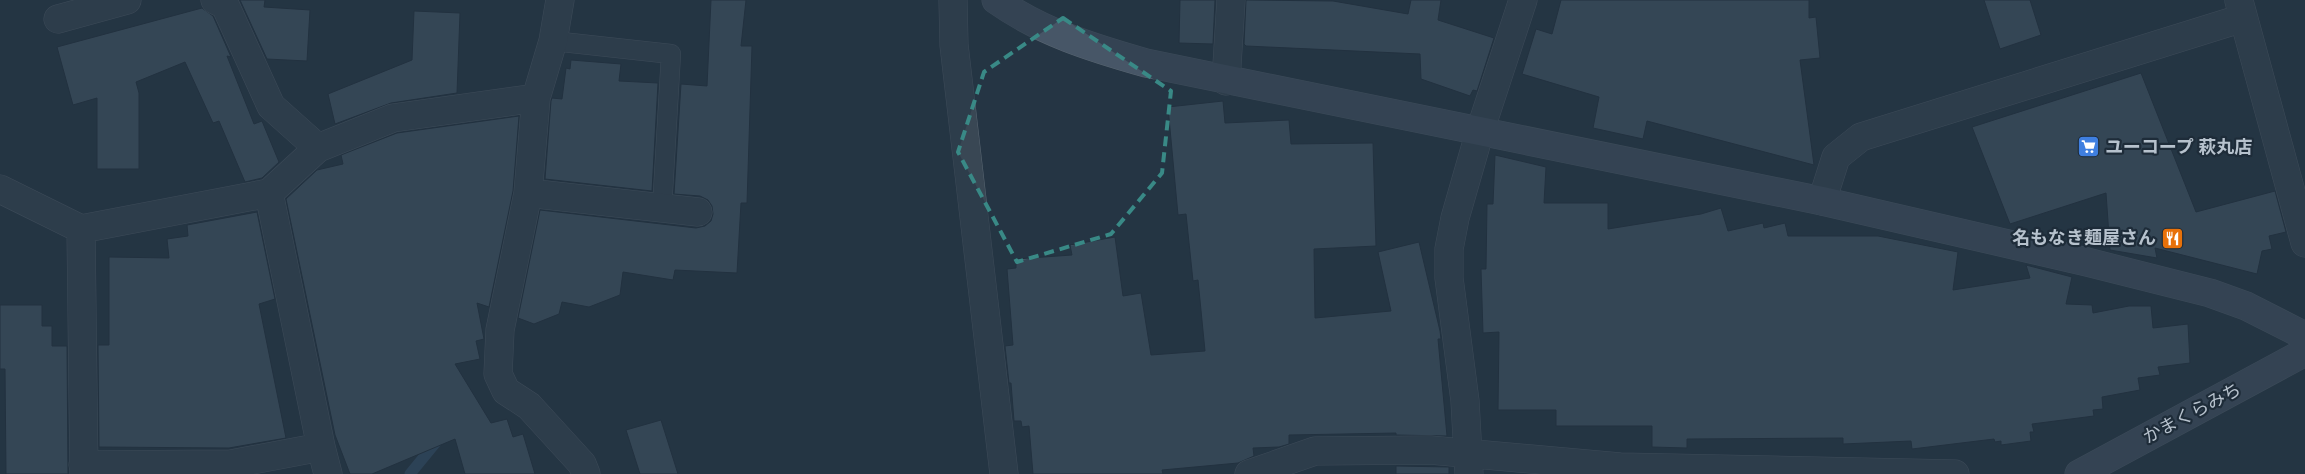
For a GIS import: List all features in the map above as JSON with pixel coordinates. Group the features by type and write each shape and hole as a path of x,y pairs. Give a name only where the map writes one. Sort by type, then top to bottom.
{"street":[{"path":"58,19 127,0"},
{"path":"215,0 225,5 271,106 318,148"},
{"path":"560,0 553,41 536,98 528,193 500,330 498,374 506,391 529,406 582,464 586,474"},
{"path":"953,0 954,45 1004,474"},
{"path":"996,0 1039,25 1086,46 1146,63 1226,81 1822,201 2087,262 2210,293 2246,306 2305,336"},
{"path":"1226,81 1231,0"},
{"path":"1468,463 1465,400 1449,278 1449,249 1455,218 1480,132 1523,0"},
{"path":"1822,201 1836,157 1861,137 2241,9 2305,243"},
{"path":"0,189 81,229 269,193 318,148 393,118 536,98"},
{"path":"269,193 328,474"},
{"path":"528,193 698,212"},
{"path":"81,229 83,470 231,464 321,447"},
{"name":"かまくらみち","path":"2079,474 2305,352"},
{"path":"1249,474 1315,451 1430,450 1468,463 1955,474"}],"lane":[{"path":"553,41 671,54 662,209"}],"highlighted area":[{"path":"1063,18 1171,91 1162,173 1111,234 1017,262 958,152 984,72"}],"building":[{"path":"240,0 265,0 264,7 310,10 307,61 267,59"},
{"path":"711,0 746,0 741,46 752,46 747,203 741,203 737,273 675,270 673,280 623,272 620,295 589,307 562,302 559,314 534,324 518,318 540,210 696,228 705,226 711,221 713,214 712,206 708,200 700,196 674,194 681,84 707,86"},
{"path":"1180,0 1215,0 1213,44 1179,43"},
{"path":"1246,0 1333,1 1408,14 1411,0 1441,0 1438,20 1494,38 1477,91 1473,90 1470,96 1421,79 1420,54 1246,46 1244,44"},
{"path":"1561,0 1809,0 1809,18 1816,17 1820,58 1800,60 1814,165 1647,121 1643,139 1593,128 1599,97 1522,74 1536,29 1552,34"},
{"path":"1984,0 2030,0 2041,35 2000,49"},
{"path":"202,8 213,16 231,57 227,56 254,124 262,121 279,162 262,178 245,182 219,121 213,123 185,62 136,82 139,93 139,169 97,169 97,98 73,105 57,47"},
{"path":"414,11 460,13 457,93 391,103 335,124 328,94 412,60"},
{"path":"571,60 621,64 619,81 658,83 652,191 545,179 551,101 552,98 562,99 566,68 570,69"},
{"path":"2141,73 2196,212 2275,191 2286,232 2269,236 2272,249 2262,251 2257,274 2155,248 2157,258 2110,250 2106,193 2010,224 1972,127"},
{"path":"1223,101 1225,123 1289,120 1291,144 1373,143 1376,246 1314,249 1315,318 1391,311 1378,252 1419,242 1440,331 1441,339 1438,339 1447,436 1396,435 1396,433 1289,435 1289,444 1279,447 1253,448 1254,456 1238,463 1162,470 1163,474 1033,474 1029,426 1022,427 1021,421 1014,421 1011,383 1009,383 1005,346 1013,345 1007,269 1016,268 1016,259 1072,255 1070,245 1115,237 1123,296 1141,293 1151,355 1205,351 1198,280 1193,281 1186,214 1178,215 1168,107"},
{"path":"519,116 513,191 489,307 477,303 484,339 476,341 480,359 455,364 491,423 507,419 513,437 523,434 535,474 465,474 455,439 372,474 350,474 335,435 286,199 317,170 343,164 341,155 397,133"},
{"path":"1495,155 1546,167 1544,203 1608,203 1608,229 1701,214 1721,208 1728,231 1763,223 1764,228 1785,223 1788,236 1878,236 1958,252 1953,290 2030,278 2026,265 2072,277 2066,304 2092,305 2093,313 2129,306 2151,306 2153,328 2188,324 2190,363 2158,367 2160,375 2138,378 2140,390 2102,397 2103,409 2093,410 2094,416 2032,424 2034,432 2030,432 2031,441 2001,445 2001,441 1995,442 1994,439 1912,449 1911,441 1843,444 1843,438 1687,439 1687,448 1652,447 1652,426 1556,426 1556,410 1498,410 1499,332 1483,333 1481,269 1486,269 1487,204 1493,204"},
{"path":"257,212 275,299 259,304 286,438 229,448 99,447 98,345 109,345 109,257 169,258 167,239 188,236 187,225"},
{"path":"0,305 42,305 42,326 52,326 52,346 67,346 68,474 6,474 5,369 0,369"},
{"path":"661,420 678,474 640,474 626,430"},
{"path":"1396,466 1449,467 1449,474 1396,474"}],"waterway":[{"path":"410,474 437,441"}],"place":[{"name":"ユーコープ 萩丸店","path":"2089,147"},
{"name":"名もなき麺屋さん","path":"2172,238"}]}
